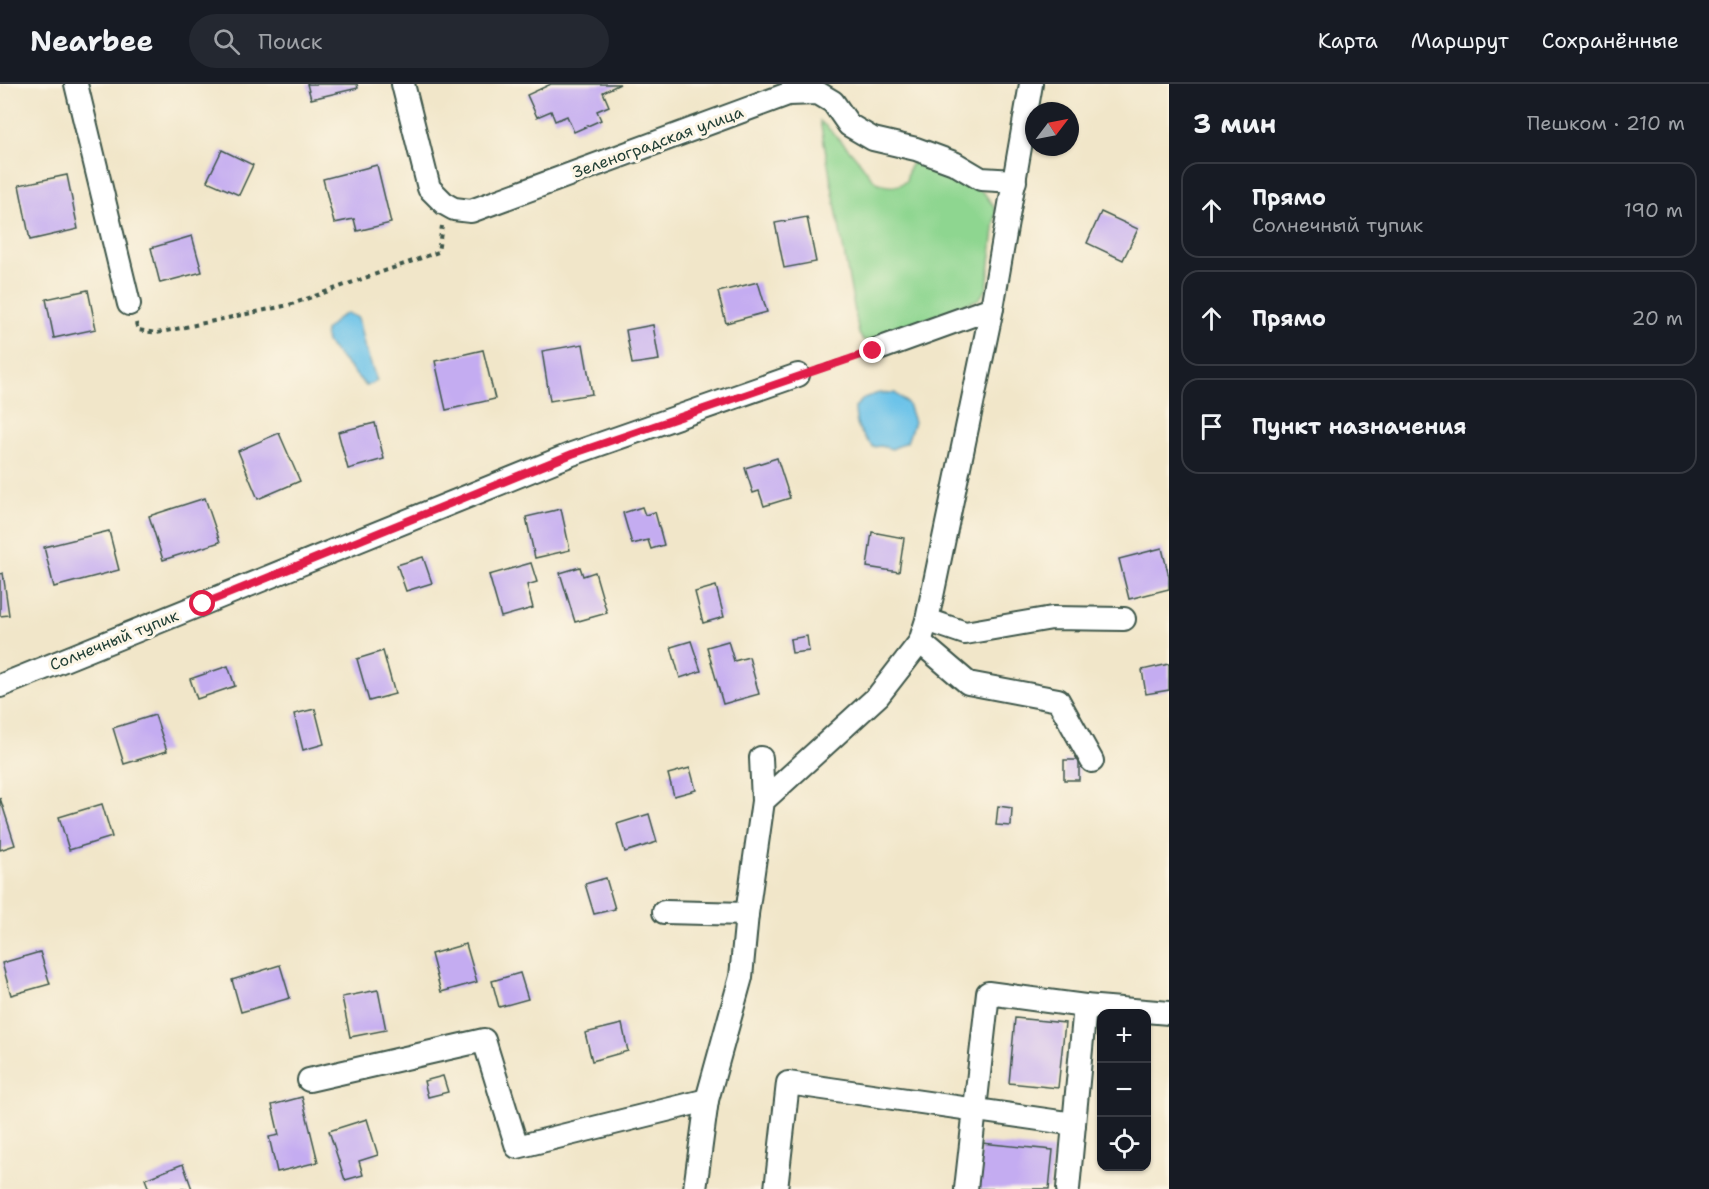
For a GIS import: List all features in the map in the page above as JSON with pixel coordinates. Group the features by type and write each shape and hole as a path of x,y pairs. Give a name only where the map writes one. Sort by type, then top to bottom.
{"street":[{"path":"76,84 129,304"},
{"path":"403,84 429,188 445,204"},
{"path":"763,801 878,696 920,642 927,620 992,308 1031,84"},
{"name":"Зеленоградская улица","path":"445,204 454,209 471,211 785,89 818,93 833,102 849,125 873,139 916,149 954,163 981,179 1015,181"},
{"path":"873,351 992,308"},
{"name":"Солнечный тупик","path":"0,686 572,454 798,375"},
{"path":"927,620 965,633 1053,618 1124,619"},
{"path":"920,642 968,683 1058,700 1092,761"},
{"path":"695,1189 707,1100 741,977 747,914 763,801 761,758"},
{"path":"664,912 747,914"},
{"path":"966,1189 988,993 1085,1006 1169,1012"},
{"path":"1068,1189 1085,1006"},
{"path":"309,1080 484,1040 517,1147 707,1100"},
{"path":"776,1189 788,1083 1074,1124"}],"path":[{"path":"129,304 138,330 157,333 289,305 438,252 445,204"},
{"path":"798,375 873,351"}],"green space":[{"path":"820,121 850,151 873,179 882,185 900,185 906,181 913,162 920,163 935,175 949,175 984,193 996,212 987,288 979,299 870,341 863,340 859,334"}],"water":[{"path":"347,313 358,318 364,345 377,381 366,386 326,342 325,331 338,318"},
{"path":"879,393 895,393 908,404 914,422 907,442 892,449 881,446 873,447 857,424 855,407 864,398"}],"building":[{"path":"307,84 357,84 358,88 311,99"},
{"path":"551,84 620,84 603,92 609,106 597,111 601,120 574,132 567,116 555,121 551,111 537,117 527,95"},
{"path":"222,150 253,165 239,195 207,181"},
{"path":"377,165 391,223 357,231 354,219 334,223 323,179"},
{"path":"67,175 78,229 30,240 19,185"},
{"path":"1101,212 1138,229 1123,260 1087,243"},
{"path":"807,217 816,262 784,268 775,223"},
{"path":"192,236 202,272 160,283 151,248"},
{"path":"758,282 767,312 726,323 718,292"},
{"path":"88,290 96,329 54,338 46,299"},
{"path":"653,325 659,360 632,364 626,330"},
{"path":"583,344 592,394 550,401 542,351"},
{"path":"483,350 495,399 446,410 435,361"},
{"path":"375,423 384,459 348,469 338,432"},
{"path":"279,433 300,481 258,499 238,451"},
{"path":"777,458 790,498 764,506 759,491 753,493 745,468"},
{"path":"205,498 220,542 163,560 149,516"},
{"path":"642,507 645,515 655,512 664,545 651,549 648,540 632,544 623,513"},
{"path":"561,509 570,550 535,558 526,517"},
{"path":"109,531 119,570 54,587 44,547"},
{"path":"872,532 904,538 899,572 867,567"},
{"path":"1162,548 1169,577 1169,589 1129,599 1119,559"},
{"path":"423,557 432,583 406,591 397,565"},
{"path":"531,563 537,582 527,585 533,608 501,617 489,575"},
{"path":"580,567 583,576 595,572 607,613 575,622 560,573"},
{"path":"3,573 9,615 0,616 0,574"},
{"path":"716,586 724,617 703,623 695,592"},
{"path":"807,636 809,651 792,653 790,639"},
{"path":"691,641 701,671 680,678 671,647"},
{"path":"728,641 734,661 749,657 759,694 723,704 707,647"},
{"path":"383,651 395,694 369,701 357,659"},
{"path":"1169,664 1169,690 1146,694 1142,670"},
{"path":"228,666 235,686 197,699 190,679"},
{"path":"315,709 324,744 303,750 294,714"},
{"path":"155,715 167,751 124,764 113,728"},
{"path":"1064,760 1079,760 1079,780 1064,780"},
{"path":"690,768 696,790 674,796 668,774"},
{"path":"0,798 15,845 0,850"},
{"path":"102,804 112,837 69,850 59,817"},
{"path":"998,806 1012,808 1011,826 996,825"},
{"path":"649,814 657,842 625,852 617,824"},
{"path":"606,878 615,909 594,914 585,884"},
{"path":"466,944 477,982 441,992 431,954"},
{"path":"40,952 50,984 11,995 2,963"},
{"path":"280,965 290,998 241,1012 232,980"},
{"path":"520,973 528,999 499,1007 492,981"},
{"path":"378,990 386,1030 350,1037 342,997"},
{"path":"1015,1018 1065,1023 1058,1088 1009,1083"},
{"path":"622,1024 628,1051 592,1061 585,1033"},
{"path":"443,1076 448,1092 428,1097 424,1081"},
{"path":"302,1097 318,1162 277,1172 269,1137 279,1135 272,1105"},
{"path":"367,1119 378,1155 359,1161 363,1175 345,1180 329,1131"},
{"path":"981,1143 1053,1150 1049,1189 976,1189"},
{"path":"183,1164 192,1189 149,1189 145,1179"}],"route":[{"path":"203,604 572,454 873,351"}]}
